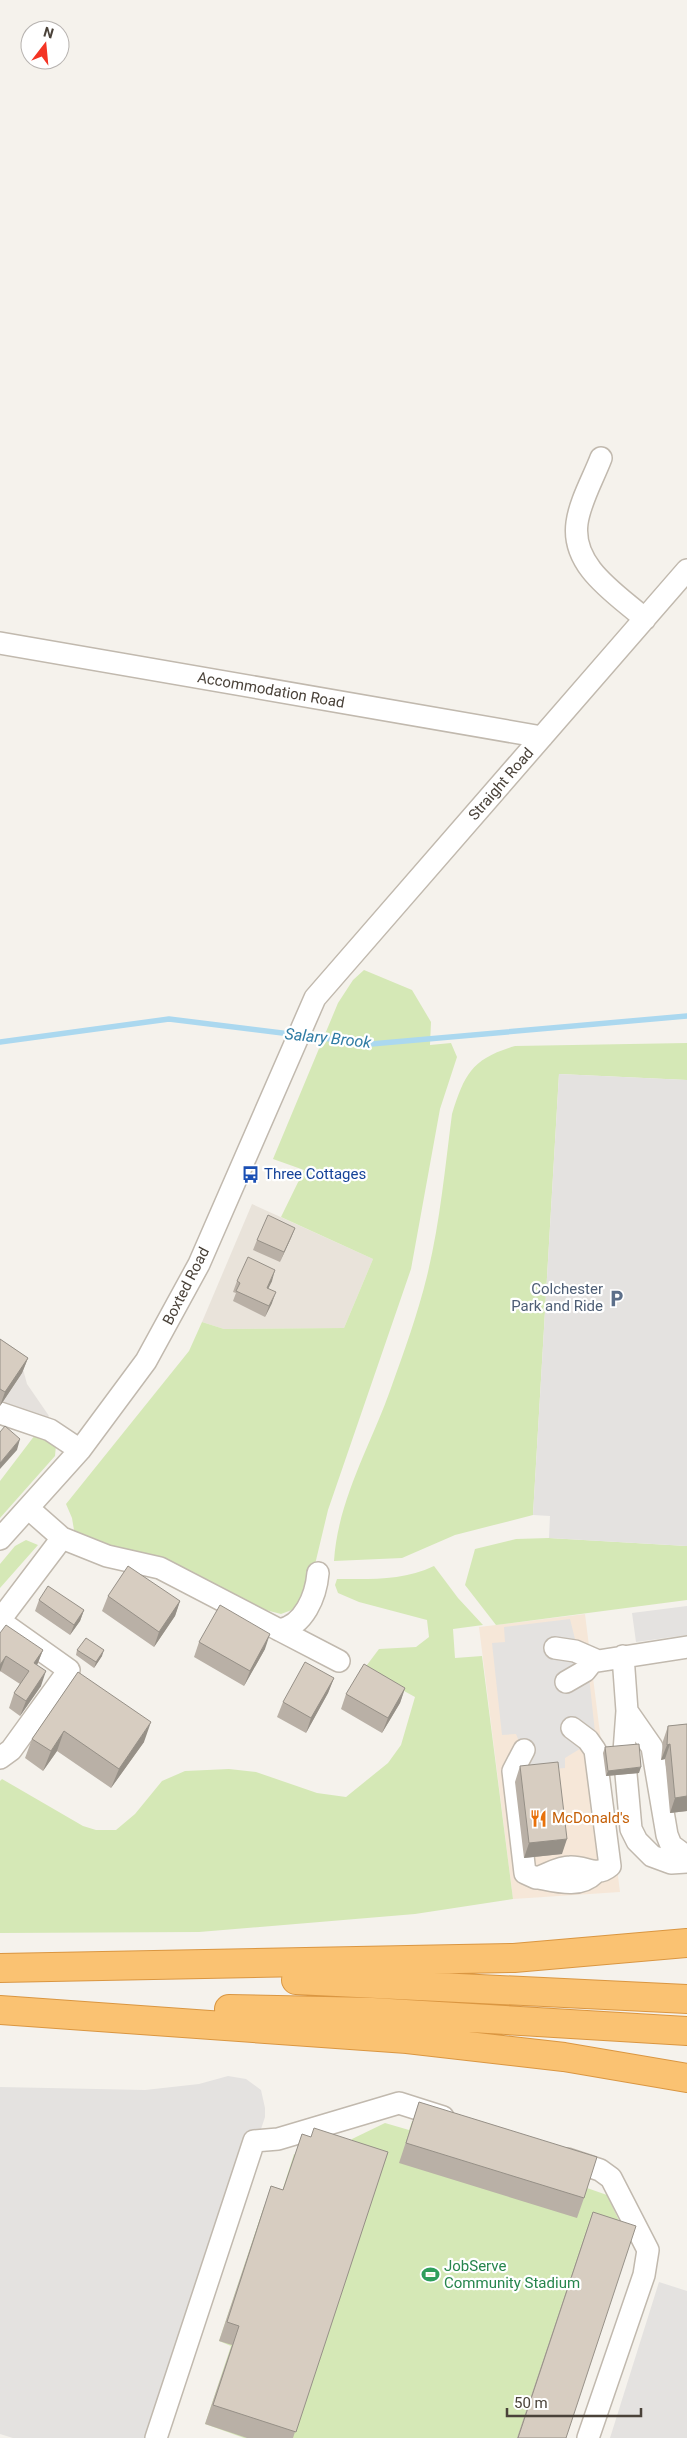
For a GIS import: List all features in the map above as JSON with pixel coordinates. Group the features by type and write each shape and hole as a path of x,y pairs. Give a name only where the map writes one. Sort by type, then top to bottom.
{"highway":[{"path":"0,1968 514,1958 687,1943"},
{"path":"0,1973 328,1980 687,1999"},
{"path":"0,2004 372,2012 687,2031"},
{"path":"0,2010 406,2039 564,2057 687,2078"}],"street":[{"path":"601,458 577,525 582,559 590,570 645,619"},
{"name":"Straight Road","path":"315,998 687,570"},
{"name":"Accommodation Road","path":"0,643 542,737"},
{"name":"Boxted Road","path":"0,1539 80,1450 146,1361 199,1264 315,998"},
{"path":"0,1412 50,1430 80,1450"},
{"path":"28,1508 62,1538 107,1556 160,1568 338,1661"},
{"path":"0,1758 11,1750 70,1670 0,1620 62,1538"},
{"path":"279,1630 287,1629 300,1618 311,1603 318,1573"},
{"path":"566,1682 585,1671 595,1661 687,1647"},
{"path":"555,1648 575,1651 595,1661"},
{"path":"622,1656 627,1711 624,1752 631,1829 637,1841 652,1856 671,1863 687,1862"},
{"path":"627,1711 652,1747 667,1835 671,1845 687,1857"},
{"path":"524,1750 513,1771 522,1862 526,1873 536,1878 568,1867 583,1867 595,1872 603,1872 610,1866 595,1750 588,1740 572,1728"},
{"path":"156,2438 254,2141 278,2139 399,2103 460,2123"},
{"path":"544,2151 600,2170 610,2178 648,2250 644,2275 588,2438"}],"shaded area":[{"name":"Colchester Park and Ride","path":"559,1074 687,1080 687,1546 549,1538 550,1516 533,1515"},
{"path":"252,1204 373,1259 344,1328 224,1329 202,1322"},
{"path":"0,1353 23,1369 27,1384 49,1416 37,1431 0,1419"},
{"path":"687,1606 687,1635 636,1642 632,1613"},
{"path":"585,1614 620,1892 513,1899 479,1627"},
{"path":"570,1619 576,1643 586,1649 595,1732 583,1747 565,1758 565,1768 528,1771 525,1756 516,1734 502,1735 492,1643 505,1642 504,1627"},
{"path":"228,2076 246,2079 261,2090 265,2117 158,2438 13,2438 0,2434 0,2087 145,2090 199,2084"},
{"path":"659,2282 687,2291 687,2438 610,2438"}],"green space":[{"path":"364,970 412,990 431,1022 430,1045 451,1043 457,1057 440,1109 411,1269 328,1510 312,1577 297,1608 281,1614 250,1606 101,1546 74,1530 72,1518 66,1504 189,1351 202,1322 224,1329 344,1328 373,1259 281,1217 304,1170 273,1159 338,1003 353,980"},
{"path":"687,1043 687,1080 559,1074 533,1515 455,1535 402,1558 334,1561 337,1538 349,1494 391,1388 423,1290 432,1256 439,1216 452,1114 466,1078 480,1062 489,1056 515,1046"},
{"path":"35,1435 46,1437 56,1445 55,1456 0,1518 0,1481"},
{"path":"549,1538 687,1546 687,1600 496,1625 465,1585 475,1549 516,1539"},
{"path":"26,1540 38,1545 0,1588 0,1564 15,1546"},
{"path":"434,1566 458,1598 483,1625 453,1629 455,1658 482,1656 513,1899 415,1914 199,1932 0,1933 0,1781 2,1779 83,1826 96,1830 116,1830 135,1814 162,1781 185,1771 229,1769 256,1772 317,1793 346,1797 388,1763 401,1745 415,1697 364,1669 379,1649 416,1647 429,1637 427,1620 359,1602 338,1593 335,1585 337,1579 398,1577"},
{"name":"JobServe Community Stadium","path":"412,2121 590,2177 587,2188 607,2195 622,2227 565,2438 244,2438 205,2424 231,2346 219,2341 264,2206 276,2210 294,2154 304,2157 345,2160 352,2139 385,2123 409,2130"}],"building":[{"path":"268,1215 295,1228 284,1252 257,1240"},
{"path":"248,1257 275,1270 267,1288 276,1292 269,1306 236,1291 240,1283 237,1281"},
{"path":"0,1339 28,1358 5,1392 0,1389"},
{"path":"5,1426 20,1439 0,1463 0,1432"},
{"path":"128,1566 180,1601 159,1632 108,1596"},
{"path":"48,1586 84,1610 74,1625 39,1600"},
{"path":"220,1605 270,1634 250,1671 199,1642"},
{"path":"6,1625 43,1650 34,1663 46,1671 26,1701 14,1693 29,1671 6,1656 0,1665 0,1633"},
{"path":"86,1638 104,1650 96,1662 77,1650"},
{"path":"305,1662 334,1678 311,1718 283,1702"},
{"path":"364,1664 405,1688 388,1718 346,1694"},
{"path":"78,1672 151,1722 119,1769 64,1731 51,1751 32,1739"},
{"path":"687,1724 687,1796 675,1798 670,1744 667,1745 668,1726"},
{"path":"639,1744 641,1767 608,1771 605,1747"},
{"name":"McDonald's","path":"558,1762 567,1839 529,1843 520,1766"},
{"path":"419,2102 597,2157 584,2198 406,2143"},
{"path":"314,2128 388,2152 296,2432 213,2405 239,2326 227,2322 271,2186 283,2190 302,2134 311,2137"},
{"path":"593,2212 636,2226 566,2438 518,2438"}],"waterway":[{"name":"Salary Brook","path":"0,1042 169,1019 371,1044 687,1016"}],"place":[{"name":"Three Cottages","path":"250,1174"},
{"name":"Colchester Park and Ride","path":"617,1298"},
{"name":"McDonald's","path":"538,1818"},
{"name":"JobServe Community Stadium","path":"430,2275"}]}
